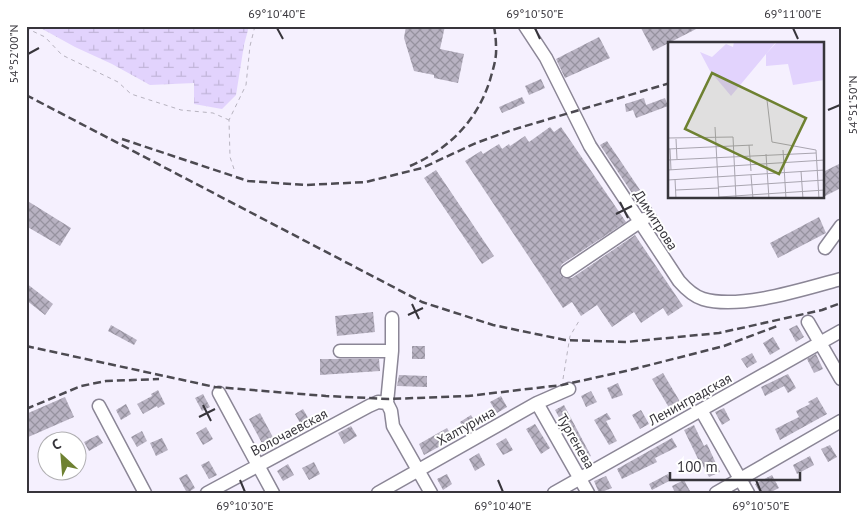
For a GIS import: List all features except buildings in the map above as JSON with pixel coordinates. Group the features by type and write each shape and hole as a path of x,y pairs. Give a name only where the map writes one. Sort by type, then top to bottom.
{"street":[{"name":"Димитрова","path":"525,26 546,58 590,146 642,220 679,281 688,291 702,299 740,301 781,295 841,279"},
{"path":"567,271 642,220"},
{"path":"825,248 841,226"},
{"path":"392,318 392,351 389,398 387,403 391,411 393,426 431,493"},
{"path":"808,322 841,379"},
{"name":"Ленинградская","path":"554,493 841,331"},
{"path":"340,352 392,351"},
{"name":"Халтурина","path":"378,493 565,390"},
{"path":"219,393 273,493"},
{"name":"Волочаевская","path":"207,493 372,404 387,403"},
{"name":"Тургенева","path":"537,404 588,493"},
{"path":"99,406 145,493"},
{"path":"701,410 748,493"},
{"path":"716,493 841,421"}],"path":[{"path":"234,169 230,158 229,120 246,85 250,46 255,26"},
{"path":"26,28 45,37 62,55 118,82 131,94 181,110 213,113 229,120"},
{"path":"565,390 570,336 579,321"}],"green space":[{"path":"37,26 249,26 236,95 222,109 194,104 194,83 150,85"}],"railway":[{"path":"410,166 449,142 460,132 478,108 490,80 494,63 496,50 494,26"},
{"path":"122,139 248,181 305,185 366,182 422,168 476,143 512,130 668,84"},
{"path":"26,95 422,302 493,325 565,340 626,342 719,333 822,310 841,303"},
{"path":"26,346 215,387 389,399 468,396 562,385 724,346 780,325"},
{"path":"26,409 81,386 106,381 159,379"}]}
